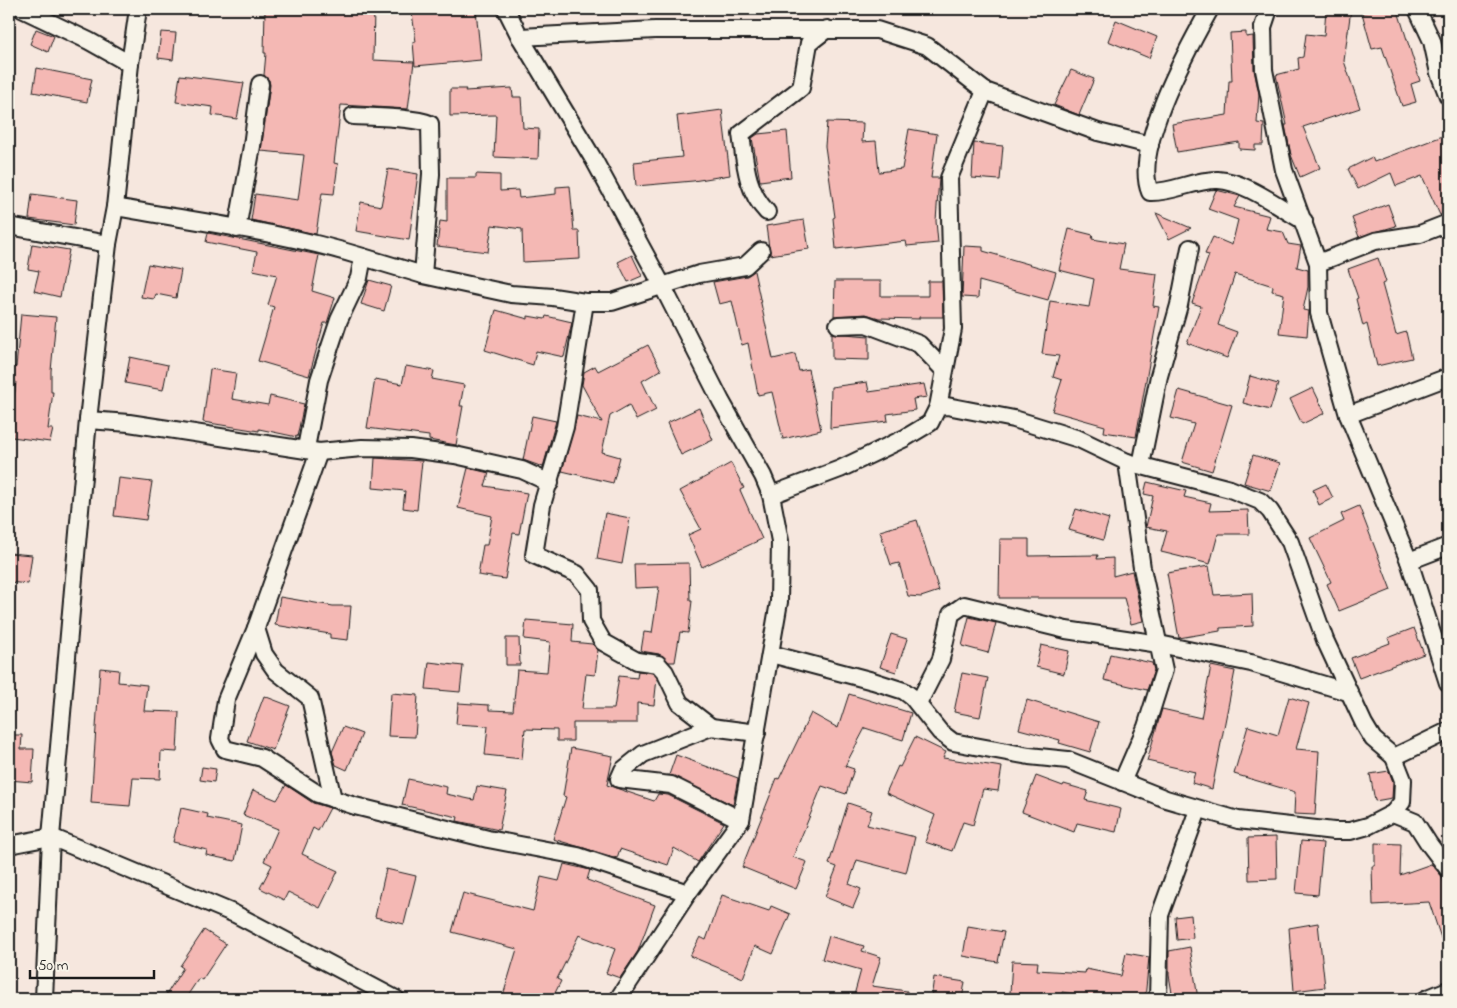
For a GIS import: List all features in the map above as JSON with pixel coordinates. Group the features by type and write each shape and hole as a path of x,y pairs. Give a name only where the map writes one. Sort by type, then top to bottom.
{"street":[{"path":"22,9 89,41 130,64"},
{"path":"44,999 51,837 88,420 138,9"},
{"path":"506,9 520,37 594,160 662,284 721,401 763,476 770,495 780,541 779,602 742,820 688,893 618,999"},
{"path":"1210,9 1171,86 1150,145 1147,157 1146,182 1150,192 1162,193 1183,186 1218,180 1246,188 1304,221"},
{"path":"1269,9 1263,27 1264,70 1284,170 1318,264 1319,313 1348,415 1409,561 1448,683"},
{"path":"1417,9 1432,41 1439,73 1448,96"},
{"path":"767,212 760,204 746,176 742,134 802,88 809,43 826,29"},
{"path":"520,37 655,30 877,30 927,46 985,90 1098,132 1150,145"},
{"path":"237,229 252,146 260,84"},
{"path":"770,495 840,469 930,424 938,407 953,329 949,178 985,90"},
{"path":"353,116 405,120 418,118 430,124 430,174 423,275"},
{"path":"115,207 323,245 423,275 511,294 553,296 585,302 612,302 662,284 699,274 745,266 761,252"},
{"path":"1318,264 1375,242 1420,234 1448,223"},
{"path":"9,226 108,244"},
{"path":"1122,782 1146,727 1164,670 1142,568 1134,463 1180,305 1190,248"},
{"path":"363,257 359,278 340,320 320,380 312,450 256,628 226,700 220,739 225,749 262,758 311,790 333,799 488,839 578,856 688,893"},
{"path":"585,302 565,428 542,505 534,555 577,574 590,590 591,621 603,642 637,661 658,664 665,672 680,703 710,727"},
{"path":"838,325 866,324 919,344 944,370"},
{"path":"1348,415 1448,377"},
{"path":"771,654 881,683 904,692 918,704 940,732 953,742 1029,756 1068,760 1198,810 1238,820 1334,831 1350,831 1368,826 1393,813 1400,807 1403,796 1403,780 1394,757 1373,740 1348,692 1325,640 1290,542 1270,511 1260,501 1230,489 1134,463 1079,439 1014,419 947,406 938,407"},
{"path":"88,420 312,450 411,449 455,454 522,470 550,483"},
{"path":"1409,561 1448,546"},
{"path":"918,704 940,659 951,614 964,605 1066,630 1159,644 1251,663 1348,692"},
{"path":"256,628 264,654 276,672 310,698 333,799"},
{"path":"742,820 671,784 619,779 623,770 643,754 710,727 757,733"},
{"path":"1394,757 1448,730"},
{"path":"1403,796 1415,822 1448,869"},
{"path":"1158,999 1160,916 1198,810"},
{"path":"1393,813 1415,822"},
{"path":"9,844 51,837 235,914 396,999"},
{"path":"1426,999 1448,990"}],"building":[{"path":"265,9 374,9 373,60 414,62 408,109 341,105 334,163 338,164 334,194 322,193 316,234 251,220 255,194 298,200 304,155 261,151 270,85 269,80 264,75 266,53 264,53"},
{"path":"449,9 449,12 476,10 481,60 415,66 413,42 416,42 412,13"},
{"path":"1326,9 1351,9 1344,61 1360,108 1303,127 1320,168 1300,177 1291,155 1285,125 1287,125 1276,75 1299,69 1298,58 1303,57 1306,34 1324,36"},
{"path":"1377,9 1397,9 1398,11 1420,81 1411,84 1416,102 1402,106 1382,47 1372,49 1362,13"},
{"path":"1116,20 1157,37 1149,58 1108,41"},
{"path":"36,29 54,36 48,52 30,44"},
{"path":"161,32 176,33 173,60 158,58"},
{"path":"1246,32 1246,37 1253,36 1254,70 1259,94 1257,123 1264,124 1263,145 1255,145 1255,150 1239,149 1239,142 1177,152 1172,124 1227,115 1229,81 1232,81 1230,33"},
{"path":"37,68 92,79 87,102 33,92"},
{"path":"1071,70 1094,79 1079,115 1054,105"},
{"path":"180,75 244,83 237,119 212,115 213,107 176,102"},
{"path":"512,88 513,97 521,97 523,128 539,129 538,159 494,157 496,115 450,116 450,89 466,89 465,91"},
{"path":"722,110 730,175 693,181 636,186 634,162 682,157 677,116"},
{"path":"827,122 863,123 862,142 876,141 879,172 902,169 909,129 937,134 931,178 939,178 936,221 938,243 907,246 906,241 836,249 833,218 835,217 825,146"},
{"path":"787,131 791,177 760,181 752,138 758,134"},
{"path":"1448,134 1448,213 1440,215 1422,176 1396,186 1391,173 1358,189 1348,169 1372,157 1374,162"},
{"path":"974,143 1003,146 1000,180 972,178"},
{"path":"388,169 418,174 409,240 356,231 361,202 381,206"},
{"path":"476,174 500,175 500,191 518,190 519,198 556,194 556,187 570,186 574,231 579,231 580,259 523,262 522,229 492,225 488,252 437,246 440,221 447,222 447,178 476,178"},
{"path":"1216,190 1240,196 1234,207 1270,216 1266,229 1283,232 1288,244 1301,246 1297,267 1308,270 1308,287 1303,310 1309,311 1307,336 1279,333 1284,294 1272,291 1273,286 1235,274 1218,325 1237,332 1227,358 1187,343 1201,306 1192,303 1209,255 1205,254 1213,237 1232,245 1238,220 1208,209"},
{"path":"32,194 77,200 74,225 29,219"},
{"path":"1388,204 1396,226 1359,237 1352,218"},
{"path":"1156,213 1191,228 1169,239"},
{"path":"804,220 809,249 770,255 766,226"},
{"path":"1069,229 1093,235 1092,239 1124,244 1119,269 1157,274 1153,306 1159,307 1136,437 1104,432 1105,426 1052,411 1062,380 1053,377 1059,356 1042,354 1050,301 1089,307 1094,279 1059,270"},
{"path":"208,233 319,255 312,291 335,298 327,323 324,323 309,376 258,361 274,307 268,305 277,275 253,270 257,252 206,242"},
{"path":"32,244 69,250 60,297 34,291 39,271 28,269"},
{"path":"964,246 983,247 983,251 1056,272 1048,300 979,281 978,298 962,297"},
{"path":"632,255 642,276 628,282 618,262"},
{"path":"1378,258 1386,282 1382,284 1396,335 1406,332 1412,358 1377,366 1367,324 1363,326 1356,299 1358,298 1348,269"},
{"path":"148,264 181,270 176,298 156,294 154,299 141,297"},
{"path":"754,271 773,359 795,354 799,371 808,369 821,430 783,439 772,392 758,395 748,343 742,345 732,301 719,304 713,282 747,276"},
{"path":"369,280 391,286 384,311 361,304"},
{"path":"835,281 881,281 881,296 928,296 928,281 942,281 943,317 919,317 919,319 879,318 866,314 834,316"},
{"path":"496,310 528,319 528,316 545,319 546,316 572,322 564,357 536,351 533,365 485,350"},
{"path":"21,314 56,317 51,371 51,392 53,392 48,429 53,429 50,442 12,437 14,420 11,420 16,382 9,381 9,366 16,367"},
{"path":"832,333 869,336 869,360 832,359"},
{"path":"648,345 661,370 642,381 656,410 636,420 629,405 610,416 602,452 620,457 613,483 562,471 577,416 602,422 582,385 584,372 595,366 598,371"},
{"path":"130,357 168,365 163,390 125,383"},
{"path":"406,366 434,371 432,379 464,385 460,406 463,406 456,445 429,440 429,436 367,428 375,379 402,384"},
{"path":"210,369 236,373 232,399 268,405 270,396 304,404 297,437 259,429 259,431 203,422"},
{"path":"1250,376 1278,384 1270,410 1243,403"},
{"path":"867,382 869,392 924,384 927,397 913,399 915,410 887,414 888,421 830,428 831,387"},
{"path":"1313,388 1325,413 1302,424 1290,399"},
{"path":"1179,390 1232,405 1212,471 1182,462 1194,424 1171,418"},
{"path":"699,408 713,440 681,455 667,423"},
{"path":"532,416 556,421 543,467 523,460"},
{"path":"1253,455 1280,463 1271,491 1244,483"},
{"path":"375,458 422,461 417,510 403,508 405,491 373,488"},
{"path":"731,463 744,488 740,490 762,539 702,567 688,535 701,529 680,491"},
{"path":"468,468 489,473 485,486 527,493 519,534 513,533 505,579 478,575 483,545 487,545 492,516 458,508"},
{"path":"119,478 152,482 146,520 114,516"},
{"path":"1147,482 1186,491 1184,497 1211,503 1209,511 1248,510 1249,534 1218,534 1210,564 1161,552 1167,531 1146,527 1153,496 1144,494"},
{"path":"1326,484 1333,498 1319,505 1313,490"},
{"path":"1359,506 1391,590 1339,611 1327,584 1331,582 1310,538 1344,521 1341,514"},
{"path":"1076,509 1109,519 1103,540 1069,530"},
{"path":"605,513 630,518 622,564 597,559"},
{"path":"917,520 939,591 921,597 908,596 899,563 891,565 880,531"},
{"path":"1000,539 1029,539 1029,556 1098,555 1097,559 1113,558 1113,576 1132,571 1143,621 1131,624 1124,598 999,598"},
{"path":"9,553 32,555 28,584 9,582"},
{"path":"689,563 690,601 692,601 688,633 680,632 675,662 669,662 659,654 641,651 644,632 652,633 659,587 635,588 634,564"},
{"path":"1209,566 1214,595 1252,593 1253,626 1220,628 1220,631 1179,638 1167,573"},
{"path":"280,597 333,606 351,606 348,640 330,638 330,634 275,625"},
{"path":"969,617 996,623 988,653 962,646"},
{"path":"526,620 573,624 572,642 592,644 598,650 595,675 586,674 582,709 614,709 619,676 637,678 638,671 653,673 657,678 654,705 637,703 637,723 573,723 573,741 557,741 557,730 525,729 522,759 485,755 488,726 456,724 458,703 489,705 489,710 513,711 517,670 547,672 550,642 524,639"},
{"path":"1414,628 1424,654 1359,678 1351,658 1390,643 1388,638"},
{"path":"891,634 907,639 896,672 880,667"},
{"path":"506,638 519,638 520,665 506,665"},
{"path":"1041,645 1069,651 1064,674 1036,667"},
{"path":"1110,654 1152,663 1154,670 1147,690 1104,680"},
{"path":"429,662 463,666 460,692 426,689"},
{"path":"1211,666 1235,671 1212,789 1192,783 1195,772 1147,761 1162,709 1201,718"},
{"path":"100,668 119,670 118,682 147,685 144,711 179,712 177,752 161,751 160,779 133,778 130,806 91,803"},
{"path":"962,673 988,678 980,717 954,712"},
{"path":"391,693 418,695 415,737 388,736"},
{"path":"849,694 911,713 903,740 865,728 845,766 854,769 846,794 822,786 793,857 807,862 796,889 742,867 777,778 779,779 811,713 838,728"},
{"path":"264,696 290,706 273,750 247,741"},
{"path":"1289,697 1309,703 1296,749 1319,751 1315,815 1294,814 1295,792 1234,774 1248,726 1278,735"},
{"path":"1027,700 1099,722 1090,752 1059,743 1060,740 1019,729"},
{"path":"343,727 362,734 347,770 336,765 332,752"},
{"path":"9,735 22,735 21,749 34,749 32,782 9,780"},
{"path":"915,737 946,752 943,758 1002,767 998,791 983,789 973,825 963,822 952,851 925,842 935,815 886,793 898,766 900,767"},
{"path":"571,748 613,756 607,785 654,801 658,794 668,795 724,823 698,862 674,848 668,865 620,849 617,858 553,839 566,797 563,796"},
{"path":"676,755 738,778 733,805 669,775"},
{"path":"202,767 216,769 214,782 200,780"},
{"path":"1389,771 1393,782 1392,798 1375,801 1370,774"},
{"path":"1036,776 1063,786 1064,784 1088,791 1085,800 1121,809 1116,832 1077,823 1074,832 1022,812"},
{"path":"408,779 447,787 446,794 474,800 477,786 507,791 499,830 457,821 458,817 402,805"},
{"path":"286,785 313,803 330,808 318,831 313,828 302,854 338,871 320,908 288,892 284,900 260,888 272,865 264,861 278,829 243,815 253,790 277,800"},
{"path":"848,803 872,811 867,825 915,837 906,873 857,860 849,884 861,889 853,908 825,897 837,867 829,864"},
{"path":"181,808 208,814 207,818 242,825 235,861 206,855 207,850 173,842"},
{"path":"1276,837 1277,879 1249,880 1248,838"},
{"path":"1301,841 1323,843 1318,895 1296,893"},
{"path":"1375,843 1401,844 1400,875 1431,864 1442,876 1448,894 1448,953 1446,953 1429,902 1373,905 1372,866 1375,866"},
{"path":"564,864 590,870 587,880 655,905 638,951 620,978 606,973 615,949 579,935 557,979 561,981 552,999 502,999 517,949 452,932 463,893 533,911 541,877 559,881"},
{"path":"386,869 416,876 404,924 375,917"},
{"path":"722,895 769,911 771,906 790,914 773,954 755,946 743,978 690,956 700,937 706,940"},
{"path":"1191,915 1193,938 1177,940 1175,917"},
{"path":"1318,923 1325,987 1294,991 1289,928"},
{"path":"968,926 1004,932 998,962 963,956"},
{"path":"204,930 226,944 202,980 199,978 185,999 174,999 166,995 183,968 180,966"},
{"path":"829,936 864,946 862,951 881,957 872,986 907,991 907,999 853,999 861,970 822,959"},
{"path":"1190,947 1198,999 1173,999 1169,975 1169,951"},
{"path":"1126,953 1149,957 1145,999 1100,999 1062,992 1062,996 1010,993 1012,961 1038,962 1037,970 1085,973 1086,969 1121,976"},
{"path":"934,977 965,982 962,999 931,999"}]}
